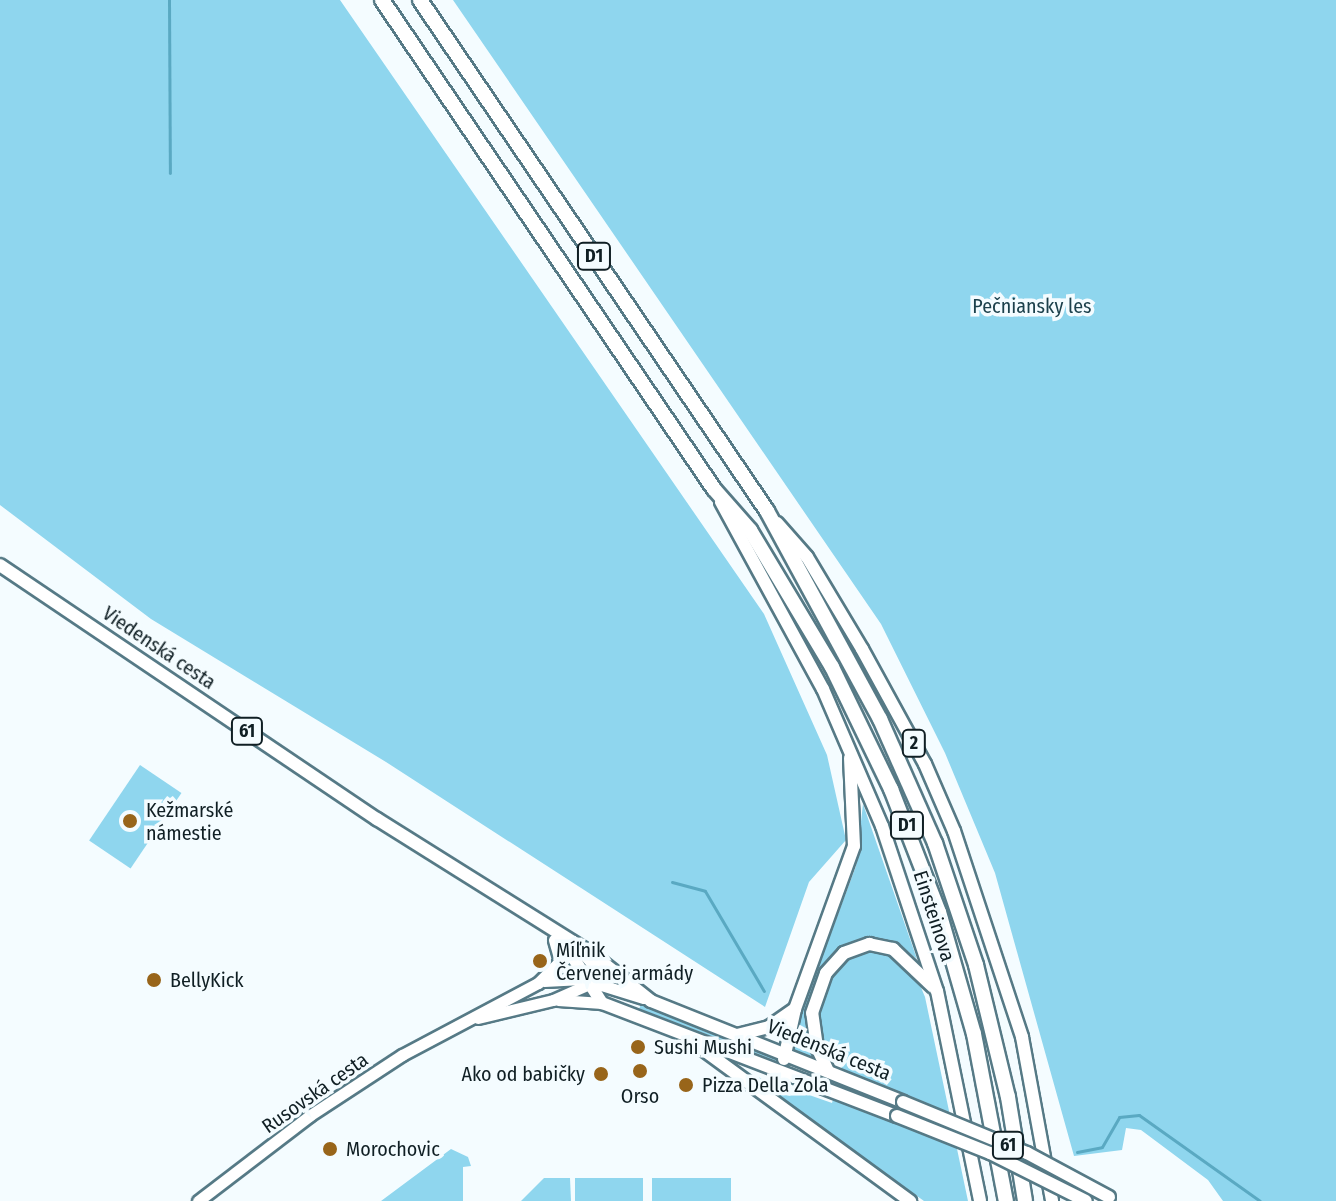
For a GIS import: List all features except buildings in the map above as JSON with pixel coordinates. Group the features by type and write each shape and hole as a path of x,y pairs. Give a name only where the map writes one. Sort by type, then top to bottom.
{"highway":[{"name":"D1","path":"382,0 714,489 750,530 807,623 863,726 917,850 974,1034 1006,1201"},
{"name":"D1","path":"420,0 767,511 880,719 935,843 994,1031 1025,1201"}],"main road":[{"name":"Einsteinova","path":"714,489 793,631 850,747 895,860 937,991 980,1201"},
{"name":"2","path":"767,511 807,557 836,604 925,764 954,831 1022,1037 1052,1201"},
{"name":"Viedenská cesta","path":"0,565 536,922 572,942 651,1001 1027,1153 1112,1199"},
{"path":"796,1077 783,1053 795,1009 854,846 850,747"},
{"name":"Viedenská cesta","path":"536,922 569,951 602,1003 990,1153 1086,1201"},
{"path":"828,1071 817,1047 812,1013 826,973 844,953 869,944 893,949 937,991"},
{"path":"737,1035 769,1027 795,1009"},
{"path":"678,1031 910,1201"}],"street":[{"path":"538,983 560,961 554,939"},
{"path":"572,942 594,966 588,982"},
{"name":"Rusovská cesta","path":"459,1023 553,1000 588,982"},
{"name":"Rusovská cesta","path":"198,1201 309,1116 459,1023 538,983 588,982 651,1001"},
{"name":"Rusovská cesta","path":"553,1000 602,1003"}],"green space":[{"path":"0,0 340,0 764,614 827,755 846,840 809,882 765,1007 386,762 151,619 0,505"},
{"name":"Pečniansky les","path":"453,0 1336,0 1336,1201 1223,1201 1208,1180 1141,1130 1126,1128 1122,1150 1074,1156 995,873 945,753 881,624"},
{"name":"Kežmarské námestie","path":"140,765 181,793 131,868 89,840"},
{"path":"863,804 917,959 901,946 870,938 839,949 828,959 808,1007 807,1030 817,1059 788,1048 856,866"},
{"path":"878,949 915,973 925,997 968,1201 924,1201 743,1072 832,1103 842,1066 822,1045 818,1010 833,970 851,955"},
{"path":"641,1004 781,1058 779,1062 639,1009"},
{"path":"451,1149 468,1157 471,1166 463,1167 463,1201 381,1201"},
{"path":"544,1178 570,1178 571,1201 521,1201"},
{"path":"575,1178 643,1178 643,1201 575,1201"},
{"path":"652,1178 731,1178 731,1201 652,1201"}],"waterway":[{"path":"169,0 170,173"},
{"path":"672,882 705,891 764,991"},
{"path":"1077,1152 1102,1147 1119,1117 1139,1115 1260,1201"}],"place":[{"name":"Kežmarské námestie","path":"130,821"},
{"name":"Míľnik Červenej armády","path":"540,961"},
{"name":"BellyKick","path":"154,980"},
{"name":"Sushi Mushi","path":"638,1047"},
{"name":"Orso","path":"640,1071"},
{"name":"Ako od babičky","path":"601,1074"},
{"name":"Pizza Della Zola","path":"686,1085"},
{"name":"Morochovic","path":"330,1149"}]}
